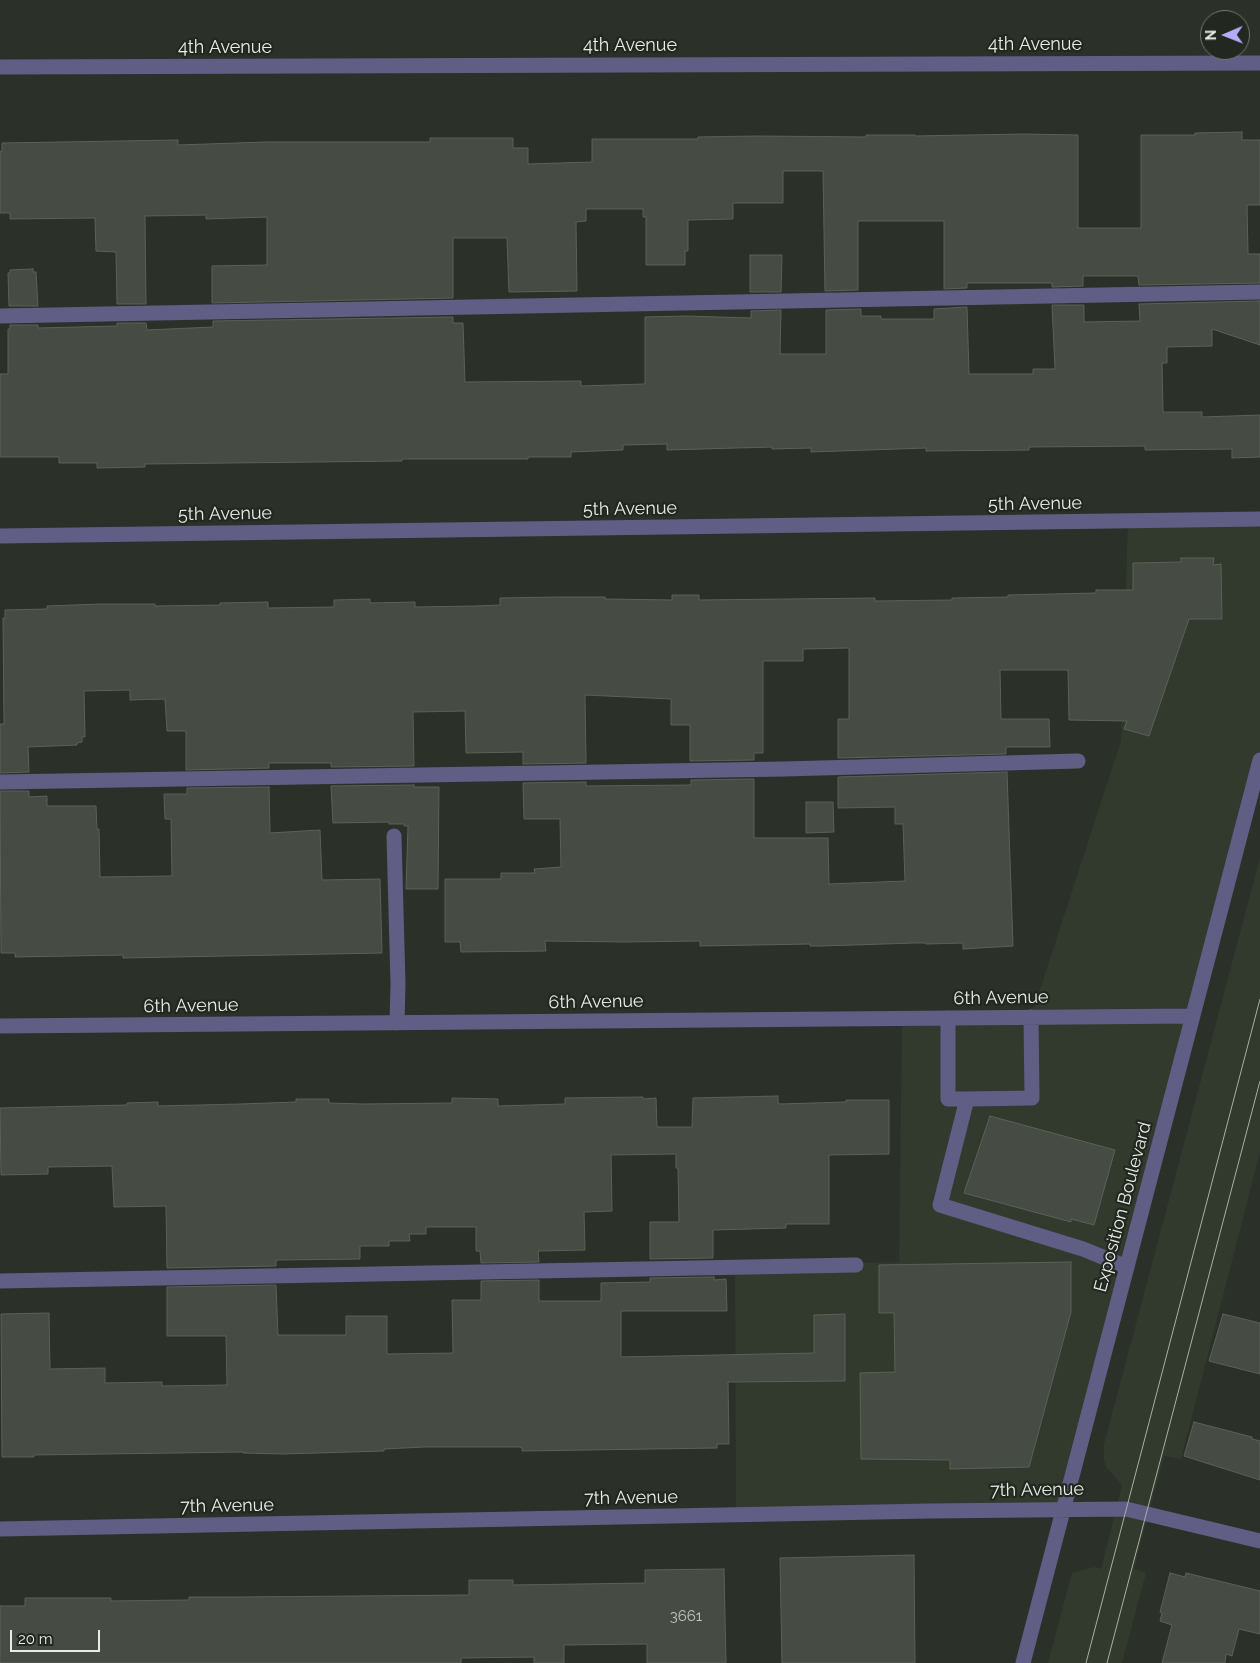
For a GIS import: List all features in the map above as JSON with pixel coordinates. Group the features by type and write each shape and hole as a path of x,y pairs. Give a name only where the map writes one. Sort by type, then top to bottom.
{"street":[{"name":"4th Avenue","path":"0,67 1260,63"},
{"path":"0,316 1260,292"},
{"name":"5th Avenue","path":"0,536 1260,519"},
{"path":"0,782 774,769 1078,760"},
{"name":"Exposition Boulevard","path":"1023,1663 1260,760"},
{"path":"394,836 398,984 397,1023"},
{"name":"6th Avenue","path":"0,1026 1193,1016"},
{"path":"948,1018 948,1099 967,1099 1032,1098 1031,1017"},
{"path":"967,1099 940,1205 1083,1248 1127,1266"},
{"path":"0,1281 856,1265"},
{"name":"7th Avenue","path":"0,1529 1063,1508 1126,1509 1260,1541"}],"shaded area":[{"path":"1260,519 1260,760 1063,1508 736,1514 735,1266 899,1262 902,1018 1031,1017 1121,741 1128,521"},
{"path":"1260,858 1260,1152 1181,1459 1164,1456 1134,1569 1146,1573 1122,1663 1048,1663 1072,1573 1095,1567 1101,1569 1122,1485 1106,1467 1104,1444"}],"building":[{"path":"1242,132 1242,140 1260,140 1260,205 1247,205 1248,254 1260,254 1260,283 1139,285 1138,276 1083,276 1083,286 1052,287 1052,283 967,283 967,288 944,289 944,221 858,221 858,290 825,291 823,171 783,171 783,203 733,203 733,219 688,220 688,251 685,251 685,265 646,265 646,217 643,217 643,209 586,209 586,221 576,222 577,291 509,292 507,238 453,238 453,298 212,303 212,266 267,265 267,217 206,219 206,215 145,216 146,304 117,304 116,252 96,251 95,218 10,219 10,213 0,213 0,151 2,152 2,143 178,140 178,145 265,142 430,142 430,138 513,138 513,148 528,148 528,164 592,162 592,139 1024,134 1078,135 1078,228 1141,228 1141,135 1195,135 1195,133"},
{"path":"750,255 782,255 781,292 750,292"},
{"path":"33,269 33,272 36,272 38,306 9,306 8,273 10,273 10,270"},
{"path":"1260,301 1260,345 1212,329 1212,346 1167,347 1167,363 1162,363 1163,412 1202,412 1202,417 1260,415 1260,457 1232,458 1232,449 1145,450 1145,446 1029,447 1029,450 926,451 926,448 811,452 811,448 772,449 772,447 667,450 667,444 623,445 623,450 571,452 571,457 528,457 528,459 402,459 402,461 145,464 145,467 97,468 97,463 59,463 59,457 0,457 0,374 8,374 8,329 10,329 10,325 38,325 38,328 117,326 117,323 146,323 147,330 213,327 213,321 453,317 453,323 463,323 465,382 581,381 581,386 645,384 645,317 751,318 751,311 781,310 780,354 826,354 826,310 861,309 861,316 881,316 881,319 934,319 934,309 967,307 969,374 1033,374 1033,369 1055,369 1052,305 1084,305 1084,322 1140,321 1139,304"},
{"path":"1181,558 1214,558 1213,565 1221,564 1222,619 1189,619 1149,736 1124,729 1127,721 1069,720 1068,670 1000,670 1001,719 1049,719 1050,747 1006,747 1006,754 838,758 838,719 849,719 849,648 803,649 803,661 763,661 763,753 754,753 754,760 690,761 690,725 671,725 671,699 585,695 586,763 523,764 523,752 466,753 465,711 413,712 414,766 331,767 331,763 269,763 269,768 186,770 186,731 167,731 165,699 130,700 130,690 84,691 85,737 82,737 82,742 77,743 77,745 28,747 29,772 0,773 0,724 4,724 3,618 5,618 5,610 47,609 47,606 100,604 155,604 155,606 268,602 268,608 334,607 334,600 370,599 370,603 415,602 415,607 475,606 500,605 500,598 605,597 605,599 672,600 672,595 699,595 699,600 875,598 875,601 952,600 952,598 1008,597 1008,595 1096,593 1096,590 1133,590 1133,563 1181,562"},
{"path":"1007,772 1013,946 963,949 963,943 700,946 700,941 545,941 546,951 461,952 460,942 445,942 445,879 501,879 501,873 535,873 534,869 561,867 560,819 524,819 523,783 586,782 586,786 691,785 691,780 754,779 754,838 828,838 829,884 905,881 903,824 895,824 895,807 838,808 838,777"},
{"path":"414,785 414,787 439,787 438,889 406,889 408,826 404,826 404,824 389,824 389,822 333,823 331,786"},
{"path":"269,787 270,833 320,830 322,880 380,879 382,953 123,958 123,955 15,957 15,953 1,953 0,791 29,791 29,797 47,796 47,806 96,806 97,829 99,829 100,877 172,876 171,819 165,819 164,794 187,794 187,788"},
{"path":"806,802 833,802 834,832 806,833"},
{"path":"778,1096 778,1103 780,1104 846,1102 846,1100 889,1100 889,1154 829,1155 829,1224 786,1224 786,1228 713,1230 713,1258 650,1259 650,1222 679,1222 676,1154 611,1155 612,1211 584,1212 585,1250 538,1251 539,1262 481,1263 480,1251 476,1251 476,1227 426,1227 426,1234 409,1234 410,1241 389,1241 389,1246 360,1246 360,1259 276,1260 276,1266 167,1268 166,1206 114,1207 112,1166 48,1167 48,1174 1,1175 0,1108 127,1105 127,1103 158,1102 158,1106 240,1104 296,1102 296,1099 329,1099 329,1103 363,1104 452,1103 452,1098 498,1099 498,1106 565,1104 565,1098 643,1097 643,1099 656,1098 657,1127 692,1127 693,1098"},
{"path":"990,1116 1115,1150 1094,1225 1071,1219 1071,1222 964,1193"},
{"path":"1071,1262 1071,1312 1029,1467 950,1469 950,1460 861,1459 860,1373 895,1372 894,1313 879,1313 879,1265"},
{"path":"714,1277 714,1280 726,1279 727,1311 621,1311 621,1357 814,1353 814,1315 845,1314 845,1381 728,1382 729,1444 717,1444 717,1448 522,1451 520,1447 424,1447 384,1449 384,1451 283,1454 243,1452 2,1457 1,1314 49,1313 50,1369 105,1368 105,1383 162,1382 162,1386 227,1385 226,1336 167,1336 167,1287 276,1285 278,1335 346,1335 346,1316 387,1316 387,1354 453,1353 452,1300 481,1300 481,1281 539,1280 539,1301 601,1301 601,1283 650,1282 650,1278"},
{"path":"1223,1314 1260,1323 1260,1374 1209,1361"},
{"path":"1194,1422 1252,1437 1252,1439 1260,1441 1260,1480 1184,1456"},
{"path":"914,1555 915,1663 782,1663 780,1558"},
{"path":"724,1569 726,1663 647,1663 647,1644 564,1645 564,1663 534,1663 534,1657 461,1658 461,1663 0,1663 0,1606 25,1606 25,1598 111,1598 111,1601 189,1600 189,1597 469,1595 469,1580 513,1580 513,1585 645,1583 645,1570"},
{"path":"1170,1573 1185,1577 1186,1573 1260,1591 1260,1634 1239,1629 1232,1656 1226,1654 1225,1663 1162,1663 1172,1625 1160,1621 1162,1613 1160,1612"}],"tram line":[{"path":"1086,1663 1260,999"},
{"path":"1107,1663 1260,1081"}]}
